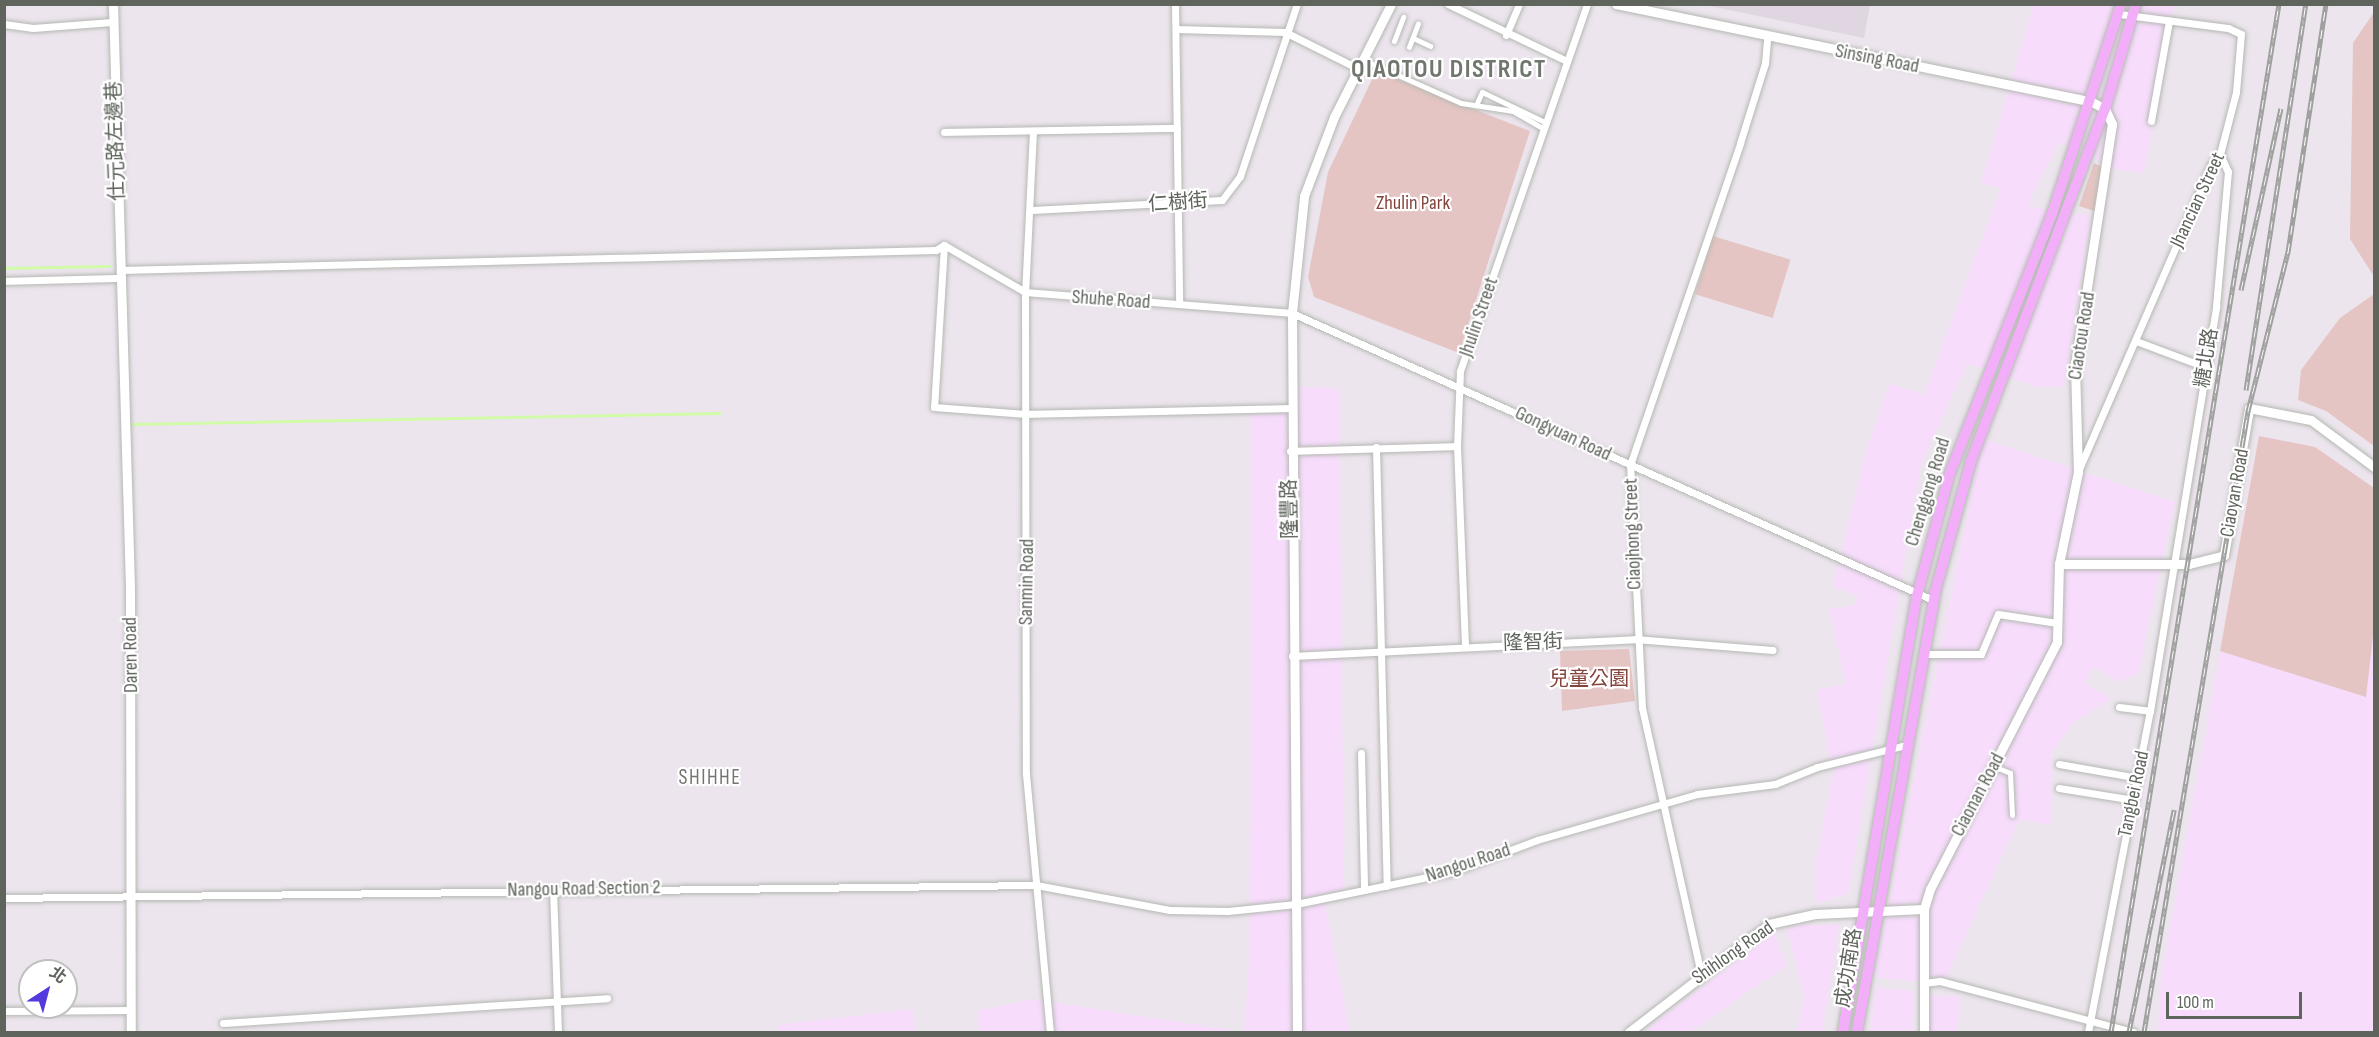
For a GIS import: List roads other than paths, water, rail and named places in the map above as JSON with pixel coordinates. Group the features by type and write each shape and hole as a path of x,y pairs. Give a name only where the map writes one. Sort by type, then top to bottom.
{"main road":[{"name":"Chenggong Road","path":"1877,908 1933,600 1971,461 2105,109 2136,4"},
{"name":"Chenggong Road","path":"1863,911 1917,596 1950,473 2092,102 2120,9"},
{"name":"成功南路","path":"1857,1032 1877,908"},
{"name":"成功南路","path":"1843,1032 1863,911"}],"street":[{"name":"仕元路左邊巷","path":"113,4 121,274"},
{"path":"1175,4 1179,304"},
{"name":"仁樹街","path":"1032,210 1178,205 1222,200 1230,192 1285,32 1297,4"},
{"name":"隆豐路","path":"1297,1032 1289,408 1292,313 1304,196 1361,64 1391,4"},
{"path":"1448,4 1506,34 1567,61"},
{"path":"1506,34 1519,4"},
{"name":"Jhulin Street","path":"1465,645 1456,446 1458,385 1544,125 1587,4"},
{"name":"Sinsing Road","path":"1616,4 1767,38 2092,102 2105,109"},
{"name":"Jhancian Street","path":"2078,472 2211,165 2220,154 2236,92 2241,34 2228,28 2134,16 2120,9"},
{"path":"1394,40 1403,18"},
{"path":"2151,122 2169,21"},
{"path":"4,24 33,28 112,22"},
{"path":"1409,48 1418,24"},
{"path":"1176,29 1285,32 1461,103 1514,108"},
{"name":"Ciaojhong Street","path":"1701,974 1664,804 1645,733 1635,639 1630,465 1740,143 1765,63 1767,38"},
{"path":"1413,39 1430,46"},
{"path":"1477,103 1482,92 1544,125"},
{"name":"Ciaotou Road","path":"2059,564 2078,472 2075,366 2112,124 2105,109"},
{"path":"944,132 1177,128"},
{"name":"Sanmin Road","path":"1033,130 1032,210 1026,292 1026,774 1050,1032"},
{"name":"糖北路","path":"2174,563 2205,367 2228,172 2220,154"},
{"path":"4,281 121,274 936,250 944,245"},
{"path":"944,245 934,407 1026,414 1289,408"},
{"name":"Shuhe Road","path":"944,245 1026,292 1292,313"},
{"name":"Daren Road","path":"121,274 133,895 131,1032"},
{"name":"Gongyuan Road","path":"1292,313 1458,385 1917,596 1933,600"},
{"path":"2136,342 2205,367"},
{"name":"Ciaoyan Road","path":"2059,564 2174,563 2224,555 2249,408 2311,420 2374,467"},
{"path":"1290,451 1456,446"},
{"path":"1376,447 1388,886"},
{"name":"Tangbei Road","path":"2088,1032 2134,800 2174,563"},
{"name":"Ciaonan Road","path":"1924,1032 1924,909 1994,766 2054,652 2059,564"},
{"path":"1923,654 1981,654 1998,614 2057,622"},
{"name":"隆智街","path":"1292,656 1465,645 1635,639 1773,650"},
{"path":"2119,707 2150,711"},
{"name":"Nangou Road","path":"1036,885 1170,910 1296,903 1452,872 1536,840 1664,804 1759,782 1775,784 1817,767 1906,745"},
{"path":"1361,753 1364,890"},
{"path":"2059,764 2138,778"},
{"path":"1994,766 2010,773 2012,815"},
{"path":"2059,788 2134,800"},
{"name":"Nangou Road Section 2","path":"4,898 553,889 1036,885"},
{"path":"553,889 558,1032"},
{"name":"Shihlong Road","path":"1629,1032 1701,974 1769,924 1877,908 1924,909"},
{"path":"1924,983 1940,981 1986,992 2090,1024 2133,1032"},
{"path":"223,1023 557,999 607,998"},
{"path":"4,1011 131,1010"}],"waterway":[{"path":"4,268 109,266"},
{"path":"131,424 720,413"}],"railway":[{"path":"2111,1032 2279,4"},
{"path":"2246,390 2306,4"},
{"path":"2144,1032 2248,411 2288,252 2326,4"},
{"path":"2241,290 2281,108"},
{"path":"2129,1032 2174,810"}],"district":[{"name":"QIAOTOU DISTRICT","path":"1449,70"},
{"name":"SHIHHE","path":"710,778"}],"park label":[{"name":"Zhulin Park","path":"1413,203"},
{"name":"兒童公園","path":"1589,679"}]}
